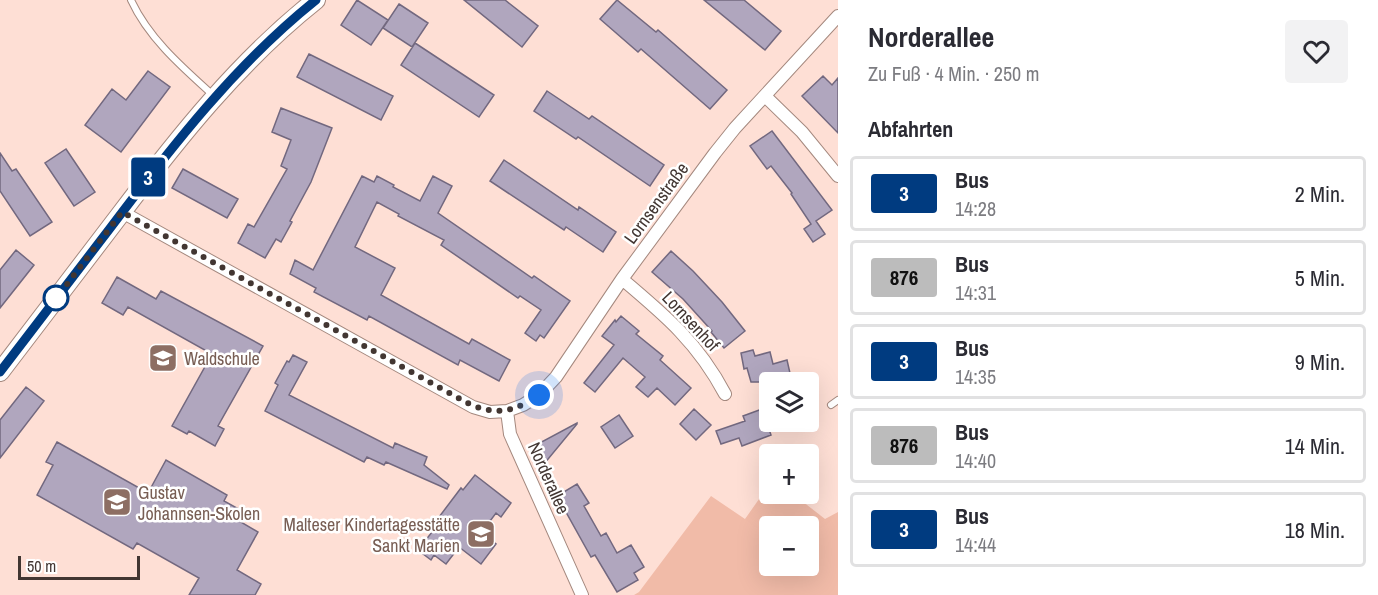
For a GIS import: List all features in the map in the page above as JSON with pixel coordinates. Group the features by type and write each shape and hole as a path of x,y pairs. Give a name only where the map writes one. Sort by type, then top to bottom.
{"main road":[{"path":"0,372 161,160 214,96 316,0"}],"street":[{"name":"Lornsenstraße","path":"507,411 539,395 556,377 622,279 715,153 838,16"},
{"path":"765,96 802,132 838,176"},
{"path":"122,212 473,406 490,412 507,411"},
{"name":"Lornsenhof","path":"622,279 691,342 712,370 725,394"},
{"name":"Norderallee","path":"507,411 510,434 582,595"}],"lane":[{"path":"131,0 157,41 214,96"},
{"path":"831,405 838,400"}],"shaded area":[{"path":"711,496 745,519 759,499 759,504 806,504 825,519 838,512 838,595 634,595 639,592"}],"building":[{"path":"357,0 388,20 371,45 341,25"},
{"path":"464,0 505,0 538,26 522,47"},
{"path":"617,0 656,32 658,30 727,90 710,109 641,49 638,52 600,19"},
{"path":"704,0 744,0 781,31 765,50"},
{"path":"399,4 428,23 412,47 383,28"},
{"path":"415,43 494,95 479,117 401,65"},
{"path":"309,54 393,96 381,120 297,77"},
{"path":"148,71 170,87 121,152 85,125 112,89 126,100"},
{"path":"823,76 832,85 838,78 838,133 802,96"},
{"path":"547,91 589,119 592,116 664,165 650,186 578,137 576,139 534,111"},
{"path":"281,108 332,128 311,182 290,221 292,222 281,242 276,239 265,258 238,243 248,224 254,227 287,169 281,166 291,140 272,132"},
{"path":"772,131 832,210 816,221 825,234 813,242 804,229 811,224 792,193 771,166 767,169 750,146"},
{"path":"66,149 95,192 74,206 45,163"},
{"path":"0,153 12,171 16,169 52,222 30,236 0,191"},
{"path":"504,160 578,210 579,207 616,232 603,252 566,227 564,230 490,181"},
{"path":"183,169 238,199 227,218 172,188"},
{"path":"362,176 374,182 377,176 420,201 433,176 452,186 438,213 532,278 534,276 570,301 544,338 540,335 536,341 525,333 541,310 520,296 518,298 441,245 444,240 398,216 399,214 377,202 355,247 395,268 381,295 469,344 472,339 510,360 499,381 460,360 458,365 369,316 367,320 314,292 316,288 290,274 295,260 313,270"},
{"path":"16,250 34,265 0,308 0,270"},
{"path":"671,251 722,302 745,331 724,348 683,299 652,272"},
{"path":"117,277 156,299 161,291 263,346 218,426 224,429 215,446 189,431 187,434 172,426 212,354 128,307 123,315 102,303"},
{"path":"621,316 639,331 636,334 663,356 660,360 691,388 675,405 657,388 648,397 636,387 645,377 623,358 595,392 584,383 614,345 602,336"},
{"path":"753,350 755,356 770,352 773,364 787,360 790,372 759,372 759,382 751,382 747,368 744,369 741,353"},
{"path":"293,355 307,362 289,395 393,448 395,443 427,457 424,465 449,485 447,489 386,462 384,465 367,457 364,462 265,411 278,385 275,383 287,361 289,362"},
{"path":"26,387 44,401 0,458 0,420"},
{"path":"694,409 711,425 696,440 680,424"},
{"path":"759,410 759,432 770,432 771,435 742,446 739,438 721,444 716,431 745,421 743,416"},
{"path":"619,415 633,436 615,448 601,427"},
{"path":"577,424 544,464 534,446"},
{"path":"57,442 148,493 166,460 227,495 224,501 244,512 239,521 258,532 237,570 261,584 255,595 189,595 199,578 137,543 133,549 37,495 53,465 46,462"},
{"path":"475,475 511,503 501,517 496,513 481,533 496,544 481,564 459,547 446,564 434,555 431,560 418,550 439,523 436,521 461,488 463,490"},
{"path":"577,484 589,503 584,506 601,536 606,533 617,553 631,545 644,567 634,573 638,580 617,592 595,555 591,557 557,496"}],"bus line":[{"name":"3","path":"0,372 161,160 214,96 316,0"}],"place":[{"name":"Waldschule","path":"163,358"},
{"name":"Gustav Johannsen-Skolen","path":"117,502"},
{"name":"Malteser Kindertagesstätte Sankt Marien","path":"481,534"}],"route":[{"path":"56,298 52,304 122,212 473,406 490,412 507,411 539,395"}]}
